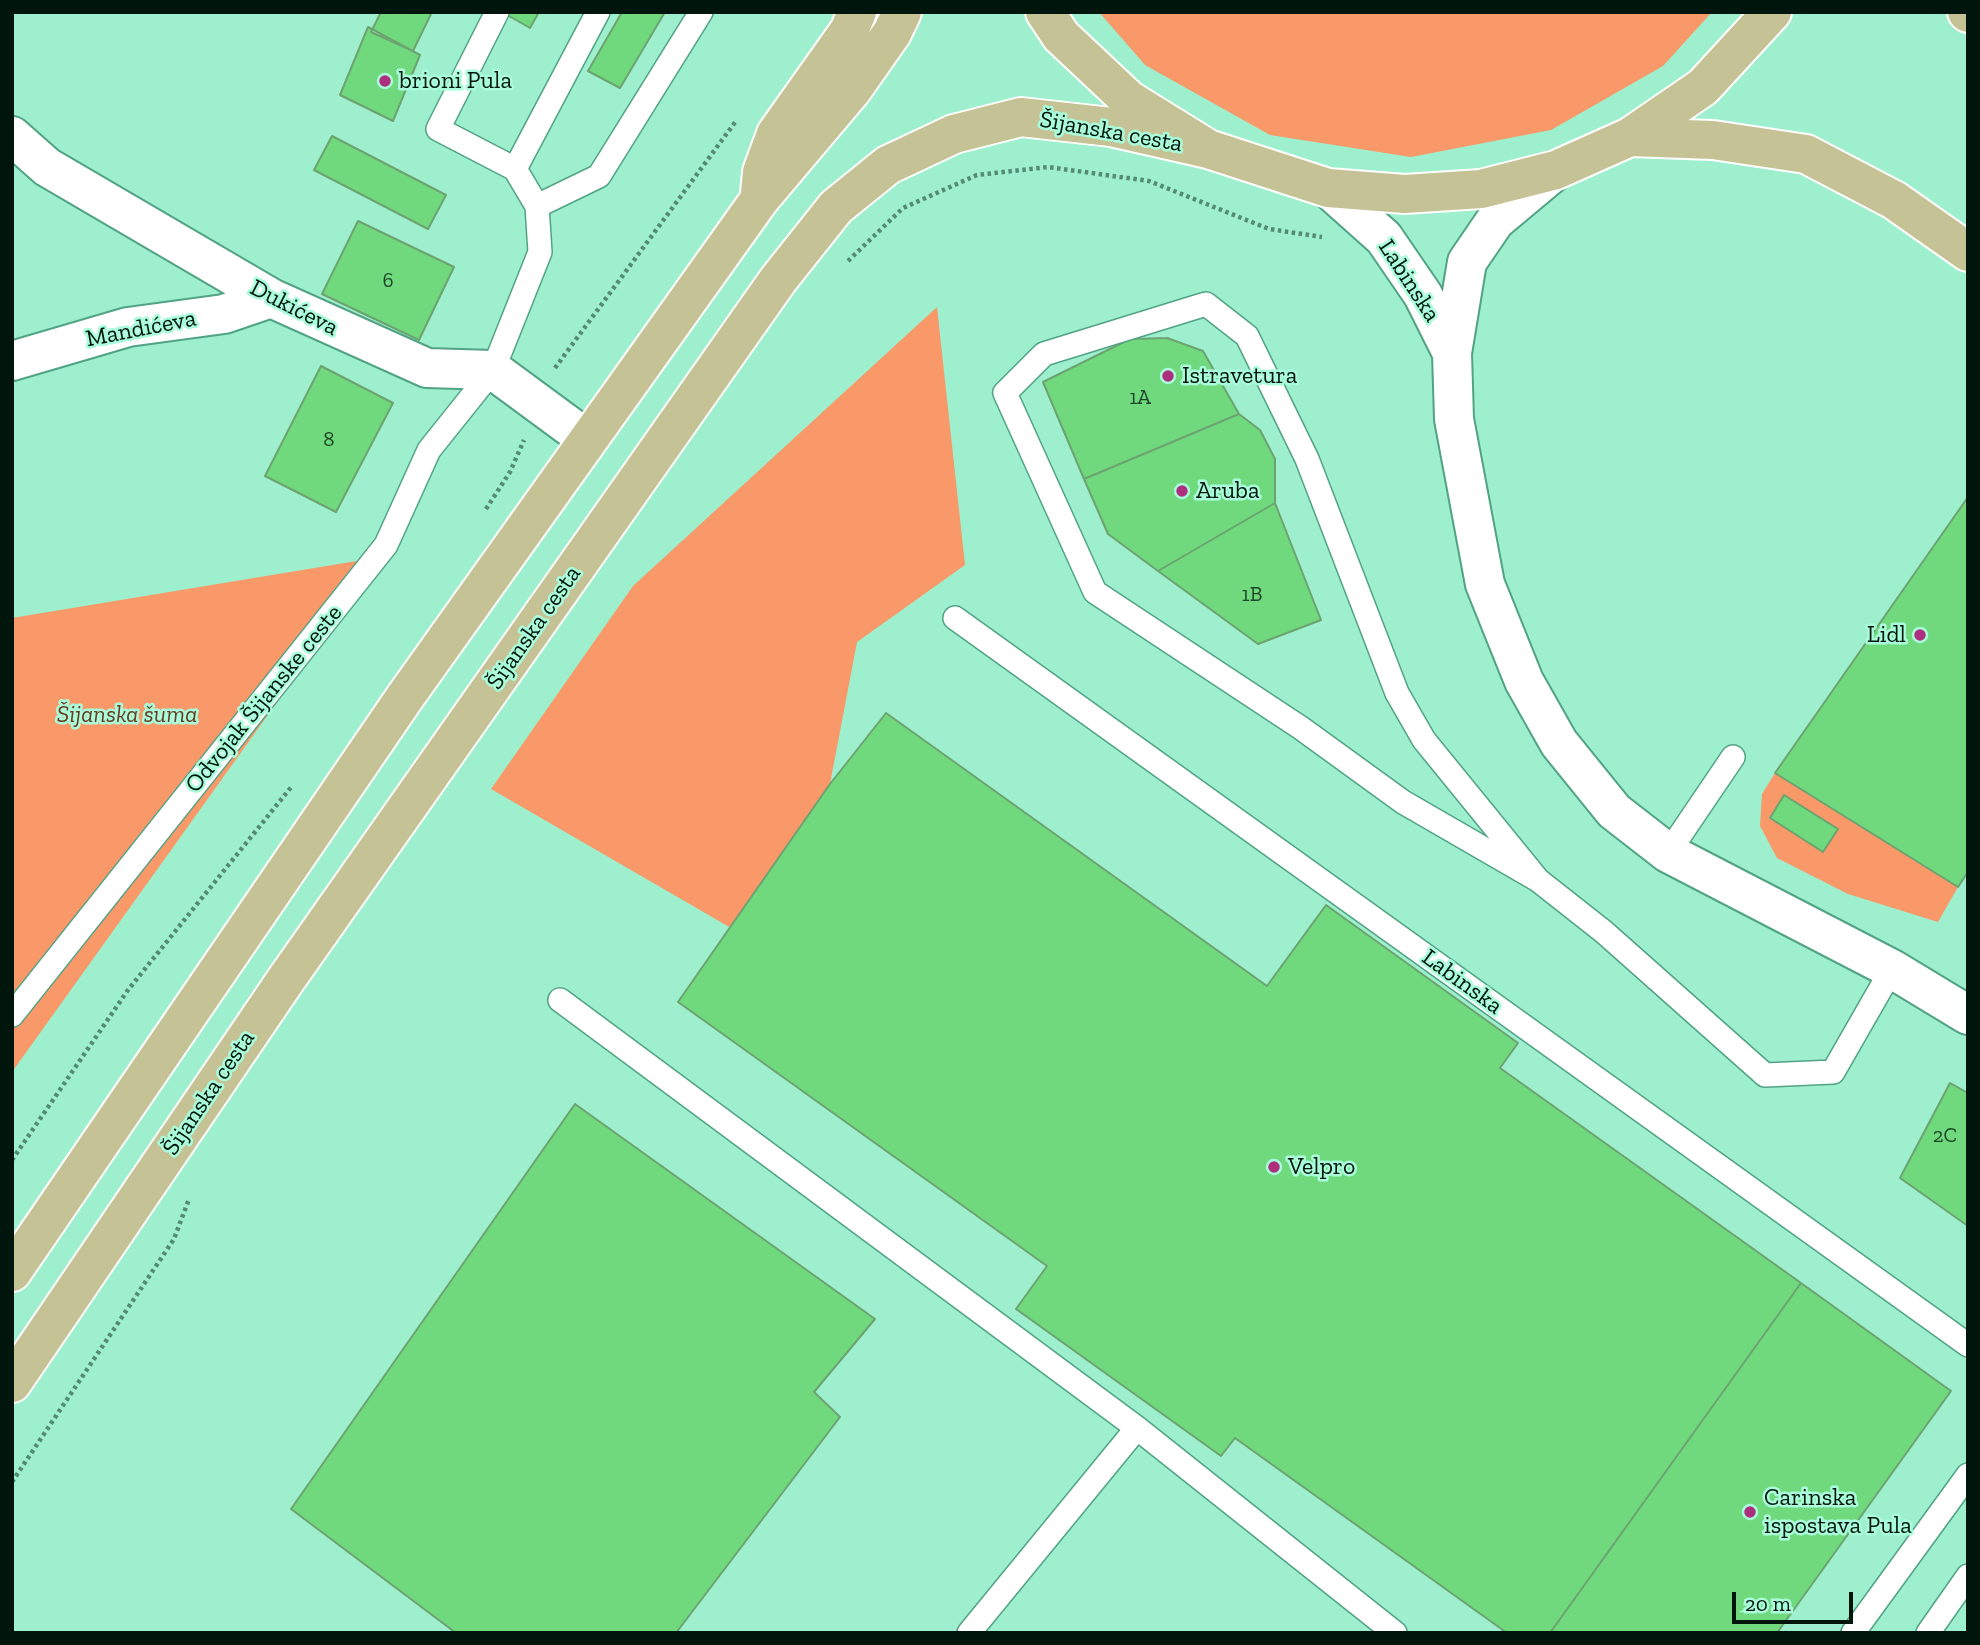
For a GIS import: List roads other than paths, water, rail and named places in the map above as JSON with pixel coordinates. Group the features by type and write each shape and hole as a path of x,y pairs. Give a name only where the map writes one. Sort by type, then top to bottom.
{"main road":[{"path":"760,199 762,172 776,134 849,31 857,12"},
{"path":"12,1272 405,697 760,199 852,90 892,33 902,12"},
{"path":"1045,12 1061,36 1129,100 1208,149 1328,188 1405,194 1469,190 1556,170 1630,136 1703,86 1772,12"},
{"name":"Šijanska cesta","path":"12,1383 293,969 778,281 836,207 888,165 954,134 1021,117 1111,127 1208,149"},
{"path":"1630,136 1713,140 1806,154 1894,200 1968,251"}],"street":[{"name":"Dukićeva","path":"12,136 47,167 271,298 427,368 493,370"},
{"name":"Labinska","path":"1556,170 1495,221 1467,262 1452,353 1454,419 1483,572 1524,681 1559,743 1614,811 1668,853 1892,969 1968,1015"},
{"name":"Labinska","path":"1328,188 1384,238 1423,295 1452,353"},
{"name":"Mandićeva","path":"12,361 128,327 224,314 271,298"},
{"path":"493,370 588,440"}],"lane":[{"path":"497,12 438,129 515,169 537,206 599,176 701,12"},
{"path":"515,169 598,12"},
{"name":"Odvojak Šijanske ceste","path":"12,1014 386,545 429,450 493,370 540,252 537,206"},
{"path":"1538,880 1424,740 1397,693 1307,459 1247,336 1206,304 1044,354 1005,393 1095,592 1301,728 1403,802 1538,880 1604,932 1765,1075 1833,1072 1892,969"},
{"name":"Labinska","path":"955,618 1968,1345"},
{"path":"1668,853 1733,757"},
{"path":"560,1000 1137,1429 1395,1633"},
{"path":"969,1633 1137,1429"},
{"path":"1853,1633 1968,1475"},
{"path":"1928,1633 1968,1576"}],"place":[{"name":"brioni Pula","path":"385,81"},
{"name":"Istravetura","path":"1168,376"},
{"name":"Aruba","path":"1182,491"},
{"name":"Lidl","path":"1920,635"},
{"name":"Velpro","path":"1274,1167"},
{"name":"Carinska ispostava Pula","path":"1750,1512"}],"park label":[{"name":"Šijanska šuma","path":"127,715"}]}
